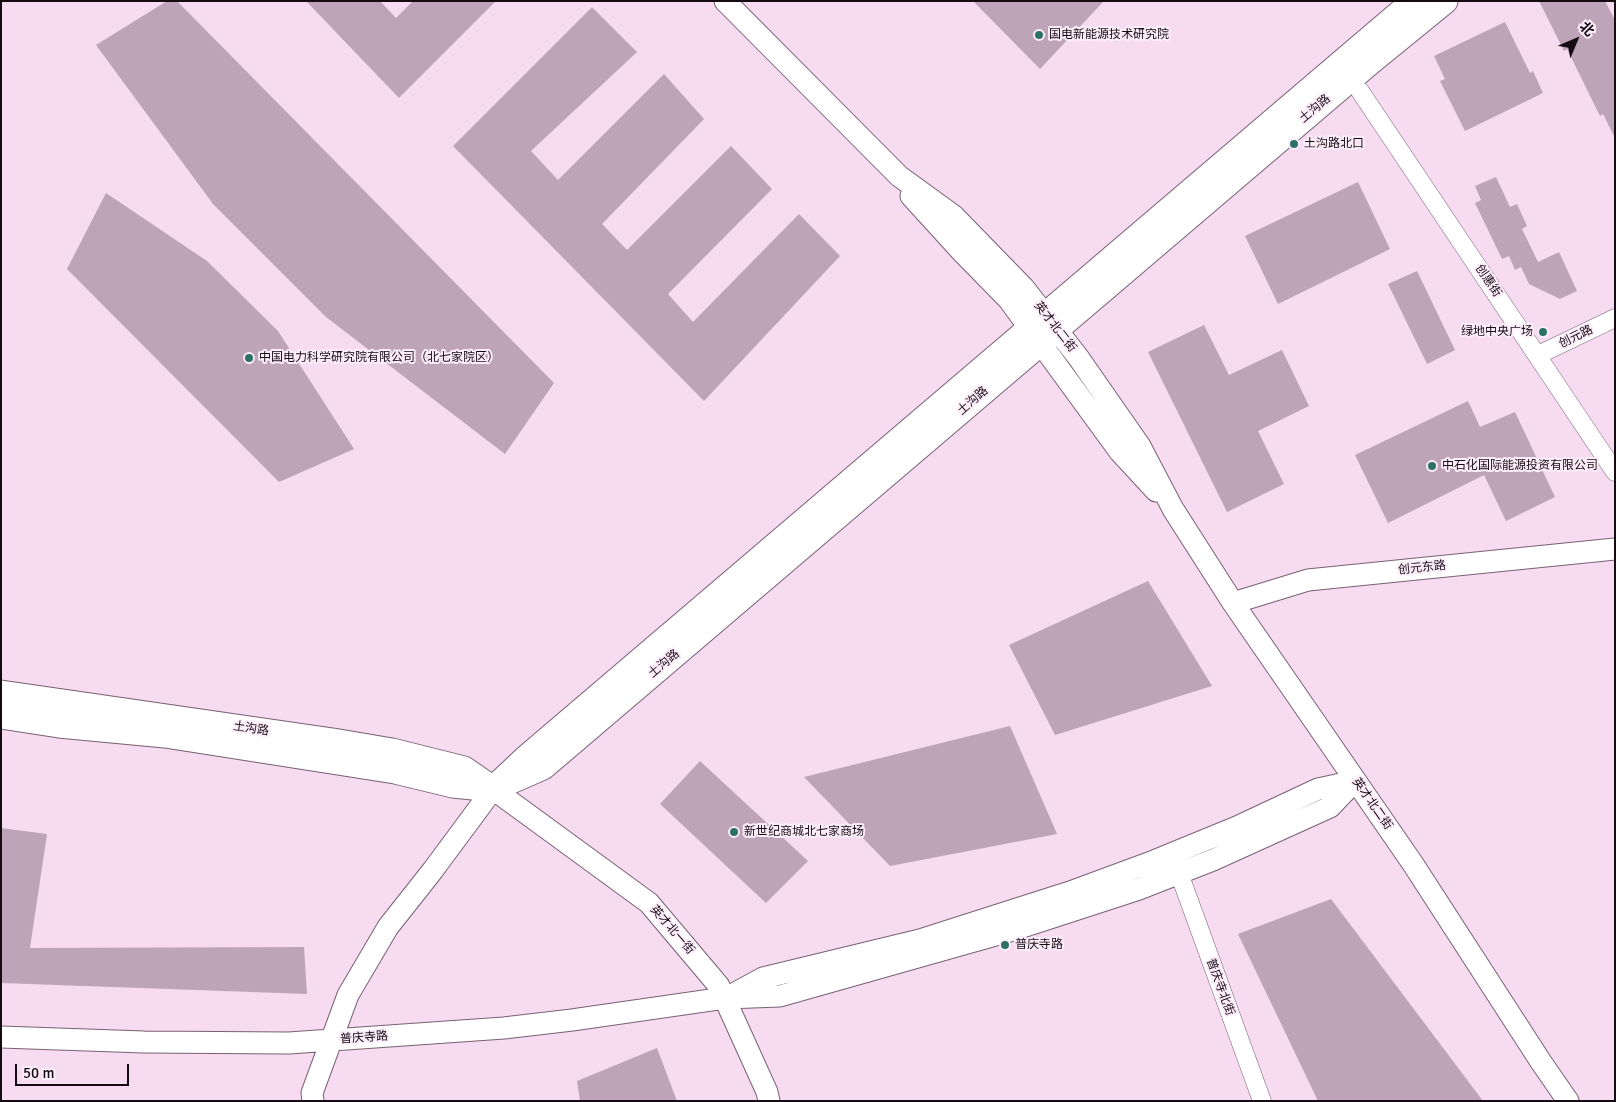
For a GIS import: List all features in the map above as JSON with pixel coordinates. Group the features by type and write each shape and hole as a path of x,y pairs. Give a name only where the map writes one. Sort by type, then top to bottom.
{"main road":[{"name":"土沟路","path":"1,716 59,725 165,735 396,771 453,785 494,789 543,767 1414,1"},
{"name":"土沟路","path":"1043,329 1445,1"},
{"name":"土沟路","path":"1,693 392,751 464,769 494,789"}],"street":[{"name":"英才北二街","path":"725,1 898,176 907,192 962,252 1009,300 1043,329 1120,452 1173,509 1233,604 1412,864 1540,1062 1568,1101"},
{"name":"创惠街","path":"1360,91 1615,472"},
{"name":"创元路","path":"1538,355 1615,318"},
{"name":"创元东路","path":"1233,604 1308,580 1615,549"},
{"name":"普庆寺路","path":"1,1037 163,1042 289,1043 514,1027 725,998 780,996 1010,931 1139,889 1213,860 1330,807 1355,781"},
{"name":"普庆寺路","path":"725,998 764,978 920,940 1065,893 1154,861 1318,789 1355,781"},
{"name":"英才北一街","path":"494,789 649,903 719,986 767,1092 769,1101"},
{"path":"313,1101 312,1093 348,994 388,927 494,789"},
{"name":"普庆寺北街","path":"1178,873 1262,1101"}],"building":[{"path":"167,1 177,1 554,383 505,454 326,317 213,204 96,45"},
{"path":"306,1 380,1 396,18 413,1 496,1 399,98"},
{"name":"国电新能源技术研究院","path":"973,1 1104,1 1040,69"},
{"path":"1539,1 1605,1 1615,20 1615,138 1603,114 1600,116 1567,49 1564,51"},
{"path":"592,7 637,52 531,151 558,180 664,74 704,119 602,224 627,250 731,146 772,189 668,294 693,322 799,214 840,256 704,401 453,146"},
{"path":"1505,22 1530,73 1533,71 1543,93 1465,131 1440,81 1445,79 1434,56"},
{"path":"1496,177 1510,207 1517,204 1527,226 1522,229 1538,262 1559,252 1577,291 1560,299 1529,284 1521,267 1515,270 1509,256 1502,259 1475,203 1481,200 1475,186"},
{"path":"1358,182 1390,249 1278,304 1245,236"},
{"path":"106,193 207,261 278,331 354,449 279,482 67,269"},
{"path":"1417,271 1455,350 1427,364 1388,284"},
{"path":"1204,325 1229,375 1282,350 1309,406 1258,431 1284,484 1227,512 1148,352"},
{"path":"1468,401 1480,427 1515,412 1555,497 1506,521 1484,475 1388,523 1355,455"},
{"path":"1148,581 1212,686 1055,735 1009,645"},
{"path":"1010,726 1057,834 890,866 804,777"},
{"name":"新世纪商城北七家商场","path":"700,761 808,861 766,903 660,804"},
{"path":"1,828 47,834 30,948 304,947 307,994 1,983"},
{"path":"1331,899 1483,1101 1318,1101 1238,934"},
{"path":"657,1048 677,1101 580,1101 577,1081"}],"place":[{"name":"国电新能源技术研究院","path":"1039,35"},
{"name":"土沟路北口","path":"1294,144"},
{"name":"绿地中央广场","path":"1543,332"},
{"name":"中国电力科学研究院有限公司（北七家院区）","path":"249,358"},
{"name":"中石化国际能源投资有限公司","path":"1432,466"},
{"name":"新世纪商城北七家商场","path":"734,832"},
{"name":"普庆寺路","path":"1005,945"}]}
